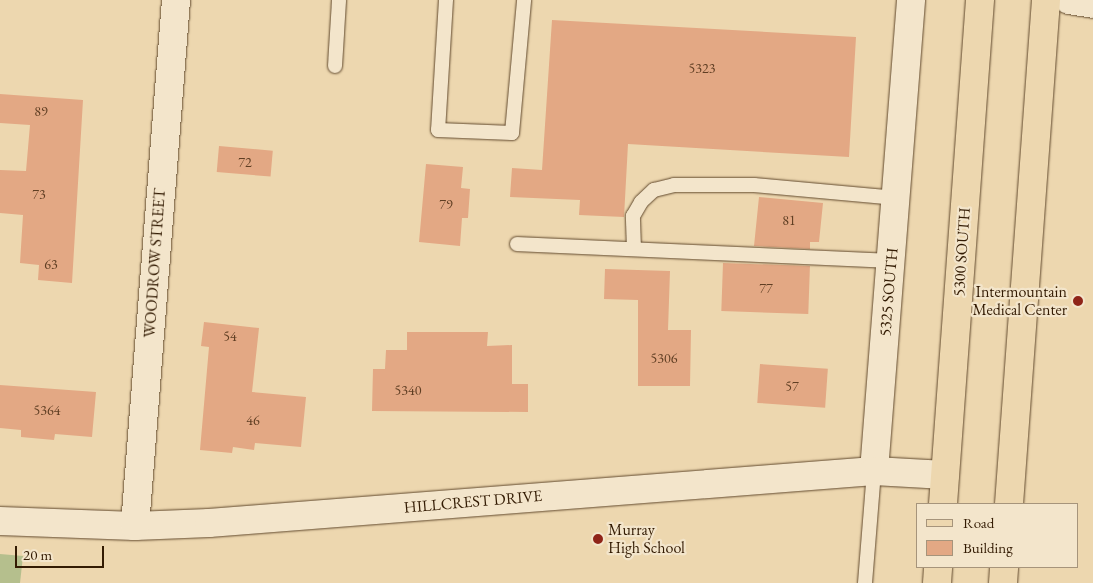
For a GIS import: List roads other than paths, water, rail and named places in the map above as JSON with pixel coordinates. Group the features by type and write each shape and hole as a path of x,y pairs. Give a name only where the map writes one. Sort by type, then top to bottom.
{"main road":[{"name":"5300 SOUTH","path":"943,503 980,0"},
{"path":"1009,503 1046,0"},
{"path":"937,583 938,568"},
{"path":"1003,583 1004,568"}],"street":[{"name":"WOODROW STREET","path":"135,526 176,0"},
{"name":"5325 SOUTH","path":"874,471 911,0"},
{"path":"1069,0 1093,4"},
{"name":"HILLCREST DRIVE","path":"0,521 135,526 346,513 874,471 945,475"}],"lane":[{"path":"334,66 339,0"},
{"path":"446,0 438,130 512,134 524,0"},
{"path":"634,249 634,216 642,202 654,190 674,185 754,184 896,198"},
{"path":"517,244 891,261"},
{"name":"5325 SOUTH","path":"865,583 874,471"}],"place":[{"name":"Intermountain Medical Center","path":"1078,301"},
{"name":"Murray High School","path":"598,539"}]}
